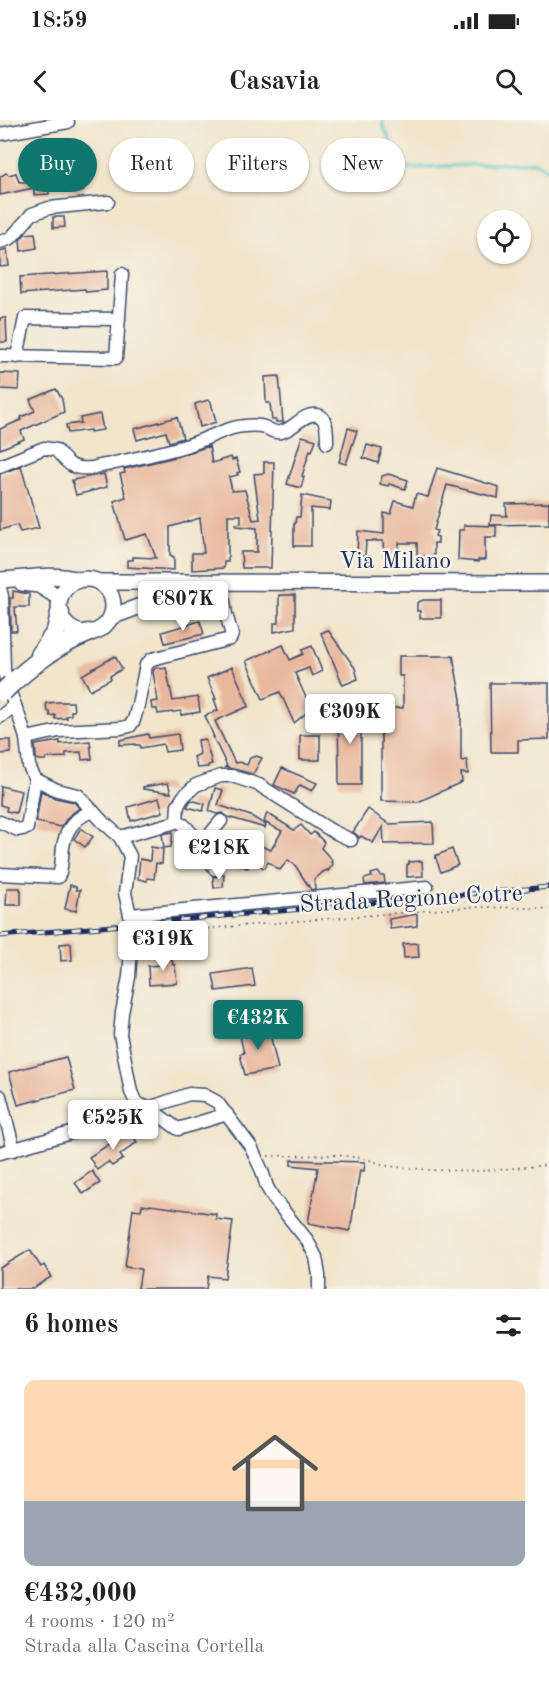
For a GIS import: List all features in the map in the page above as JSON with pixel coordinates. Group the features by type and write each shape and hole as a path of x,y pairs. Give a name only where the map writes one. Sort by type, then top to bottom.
{"highway":[{"path":"7,694 49,644 56,631 60,606"},
{"path":"34,664 65,643 88,633"}],"main road":[{"path":"2,582 27,577 65,576 78,580"},
{"path":"2,582 39,585 60,606 64,621 79,632 88,633 102,628 111,616 113,601 106,586 85,579 78,580 67,587 60,606"},
{"name":"Via Milano","path":"99,582 549,583"},
{"name":"Via Milano","path":"111,616 170,595 240,583"}],"street":[{"path":"0,134 68,122"},
{"path":"0,242 11,238 32,214 49,208 108,202"},
{"path":"0,356 116,358 122,274"},
{"path":"16,357 25,318 119,319"},
{"path":"0,466 44,448 56,450 73,468 92,468 188,446 238,427 254,425 280,433 309,416 318,415 326,426 327,443"},
{"path":"0,717 7,694 4,670 2,582"},
{"path":"26,738 58,731 130,726 138,705 146,665 152,659 230,639 232,635 221,586"},
{"path":"0,822 18,830 27,828 35,779 29,766 26,738 7,694"},
{"path":"177,820 178,805 184,796 196,786 221,776 232,776 259,785 332,831 351,840"},
{"path":"35,779 57,790 78,795 120,837 130,856 124,893 132,935 129,977 120,1034 131,1092 136,1103 149,1108 178,1129 227,1114"},
{"path":"0,874 58,877 61,872 63,839 75,822 84,814 93,811"},
{"path":"120,837 177,820"},
{"path":"177,820 186,825 193,837 202,844 215,869"},
{"path":"202,844 221,821"},
{"path":"130,915 427,887"},
{"path":"0,1153 128,1117 189,1094 204,1095 217,1102 251,1147 274,1199 307,1240 316,1257 319,1289"},
{"path":"0,1096 14,1150"}],"path":[{"name":"Strada Regione Cotre","path":"132,935 470,908 549,909"},
{"path":"255,1156 336,1155 363,1158 388,1166 430,1170 480,1171 549,1165"}],"building":[{"path":"6,173 9,175 16,173 18,191 0,195 0,177"},
{"path":"34,192 49,192 49,194 34,195"},
{"path":"53,217 64,217 65,227 53,228"},
{"path":"35,233 37,248 21,251 20,240 25,234"},
{"path":"7,249 9,266 0,267 0,251"},
{"path":"107,271 107,290 86,292 85,289 21,294 20,277"},
{"path":"0,318 6,318 7,342 0,342"},
{"path":"0,373 20,374 19,390 0,389"},
{"path":"279,376 283,422 272,420 270,403 266,403 265,377"},
{"path":"56,389 62,399 64,412 21,431 24,439 0,449 0,429 35,411 30,400"},
{"path":"208,400 211,402 216,422 200,427 195,404"},
{"path":"100,414 103,430 68,433 66,425 81,423 80,418"},
{"path":"177,417 183,438 169,442 166,432 137,440 134,429"},
{"path":"348,428 357,431 346,464 339,462"},
{"path":"302,436 316,440 312,451 310,450 301,488 287,484"},
{"path":"367,445 382,449 378,463 363,458"},
{"path":"209,446 212,463 231,457 232,460 236,459 240,472 237,473 238,475 229,477 232,491 245,490 253,520 260,519 254,474 264,473 264,462 274,462 271,568 242,568 241,552 257,552 257,528 236,526 241,523 241,515 228,515 228,562 224,562 224,568 192,570 192,553 204,553 200,518 170,527 170,555 174,557 174,570 127,567 127,560 133,560 133,557 156,558 147,534 125,540 114,501 126,497 120,474 125,473 124,469 176,457"},
{"path":"21,466 39,528 20,532 17,525 0,530 0,474"},
{"path":"437,468 499,487 498,498 447,485 434,530 437,531 435,536 438,537 438,543 434,543 434,556 417,556 417,543 399,543 399,556 384,556 383,541 366,541 365,556 357,556 358,531 384,534 384,513 391,514 395,501 413,506 416,494 428,497"},
{"path":"104,474 107,487 76,495 72,480"},
{"path":"388,474 408,480 405,489 380,484 382,476"},
{"path":"302,495 331,501 330,510 311,508 311,546 294,546 294,524 296,517 300,517"},
{"path":"549,503 549,524 490,525 491,515 507,516 506,504"},
{"path":"464,525 496,526 496,537 485,537 485,560 478,560 478,562 458,560 459,530 464,530"},
{"path":"13,591 29,594 29,607 15,607 17,631 11,631 10,598 13,598"},
{"path":"279,595 295,595 295,628 274,632 274,623 279,623"},
{"path":"423,600 441,600 441,618 420,618 417,603"},
{"path":"200,621 204,634 165,643 162,632"},
{"path":"328,630 355,668 358,679 343,685 321,633"},
{"path":"283,645 290,660 303,654 302,650 312,646 322,671 312,676 309,668 295,673 311,709 294,723 280,692 263,699 246,661"},
{"path":"115,656 122,669 110,676 111,679 90,690 82,675"},
{"path":"399,656 453,656 461,699 461,761 467,760 468,774 461,773 462,782 418,802 381,801 381,708 403,708 403,676 399,676"},
{"path":"160,667 161,669 166,668 173,701 198,697 200,712 181,715 181,711 158,714 157,709 152,709 151,702 158,701 153,672 155,668"},
{"path":"232,667 249,706 215,721 235,763 247,765 250,758 256,756 262,758 253,774 225,767 227,766 205,716 218,710 207,678"},
{"path":"490,683 549,683 549,739 518,740 518,752 491,752"},
{"path":"73,702 74,711 71,711 71,715 66,716 67,718 55,719 55,715 50,716 47,711 46,703"},
{"path":"338,706 361,706 361,785 339,785"},
{"path":"148,734 149,738 178,734 180,750 165,752 163,744 141,748 136,744 120,745 120,740"},
{"path":"300,735 320,735 320,760 300,760"},
{"path":"205,739 212,764 208,767 197,768 194,757 200,754 198,740"},
{"path":"0,740 11,740 11,753 0,754"},
{"path":"60,741 60,744 90,741 92,759 82,760 81,752 66,753 66,757 46,758 46,760 36,758 35,745"},
{"path":"282,768 317,783 312,791 300,785 294,794 274,785"},
{"path":"168,783 171,793 143,789 143,787"},
{"path":"1,786 21,791 16,813 6,811 7,807 0,805"},
{"path":"215,788 223,790 218,805 251,816 266,825 265,828 228,817 223,813 217,814 209,811"},
{"path":"41,791 55,798 74,802 79,808 61,827 36,822"},
{"path":"159,798 163,812 131,821 128,807"},
{"path":"191,800 205,804 203,811 187,807"},
{"path":"368,809 389,824 433,822 434,843 384,844 383,826 373,843 361,836 359,838 353,832"},
{"path":"267,813 294,830 301,825 310,835 314,832 324,842 321,848 333,864 328,871 323,872 314,880 315,889 311,890 295,865 288,860 280,870 268,862 263,868 253,861 247,868 217,856 215,852 223,835 242,843 244,839 271,850 282,831 264,822"},
{"path":"81,828 93,837 85,847 74,839"},
{"path":"173,832 171,847 164,848 162,834"},
{"path":"151,847 163,849 162,864 156,863 154,879 147,878 147,881 138,879 140,859 150,861"},
{"path":"452,849 458,865 441,872 435,856"},
{"path":"422,861 423,876 407,877 409,862"},
{"path":"378,872 384,876 385,883 365,885 364,879"},
{"path":"224,874 223,887 214,888 213,877"},
{"path":"70,885 80,890 76,911 65,909"},
{"path":"7,888 20,888 21,905 6,905"},
{"path":"417,914 417,926 390,929 389,919"},
{"path":"71,943 72,960 61,961 60,944"},
{"path":"418,943 419,957 404,958 403,944"},
{"path":"171,954 177,983 149,985 148,966 161,965 159,955"},
{"path":"252,968 255,986 216,991 213,974"},
{"path":"268,1025 278,1069 245,1075 240,1054 244,1053 239,1032"},
{"path":"66,1057 75,1090 18,1105 9,1072"},
{"path":"130,1131 137,1142 120,1155 123,1159 112,1166 108,1162 97,1170 89,1157"},
{"path":"291,1160 365,1162 364,1171 360,1170 350,1231 308,1223 318,1168 291,1165"},
{"path":"92,1171 100,1183 83,1194 75,1183"},
{"path":"142,1205 216,1214 216,1219 233,1221 225,1278 208,1276 206,1289 138,1289 141,1269 125,1267 133,1209 141,1210"},
{"path":"30,1250 41,1267 44,1265 51,1277 31,1289 0,1289 0,1268"}],"waterway":[{"path":"383,120 383,126 404,168 535,162 549,170"}],"railway":[{"path":"0,936 549,887"}]}
